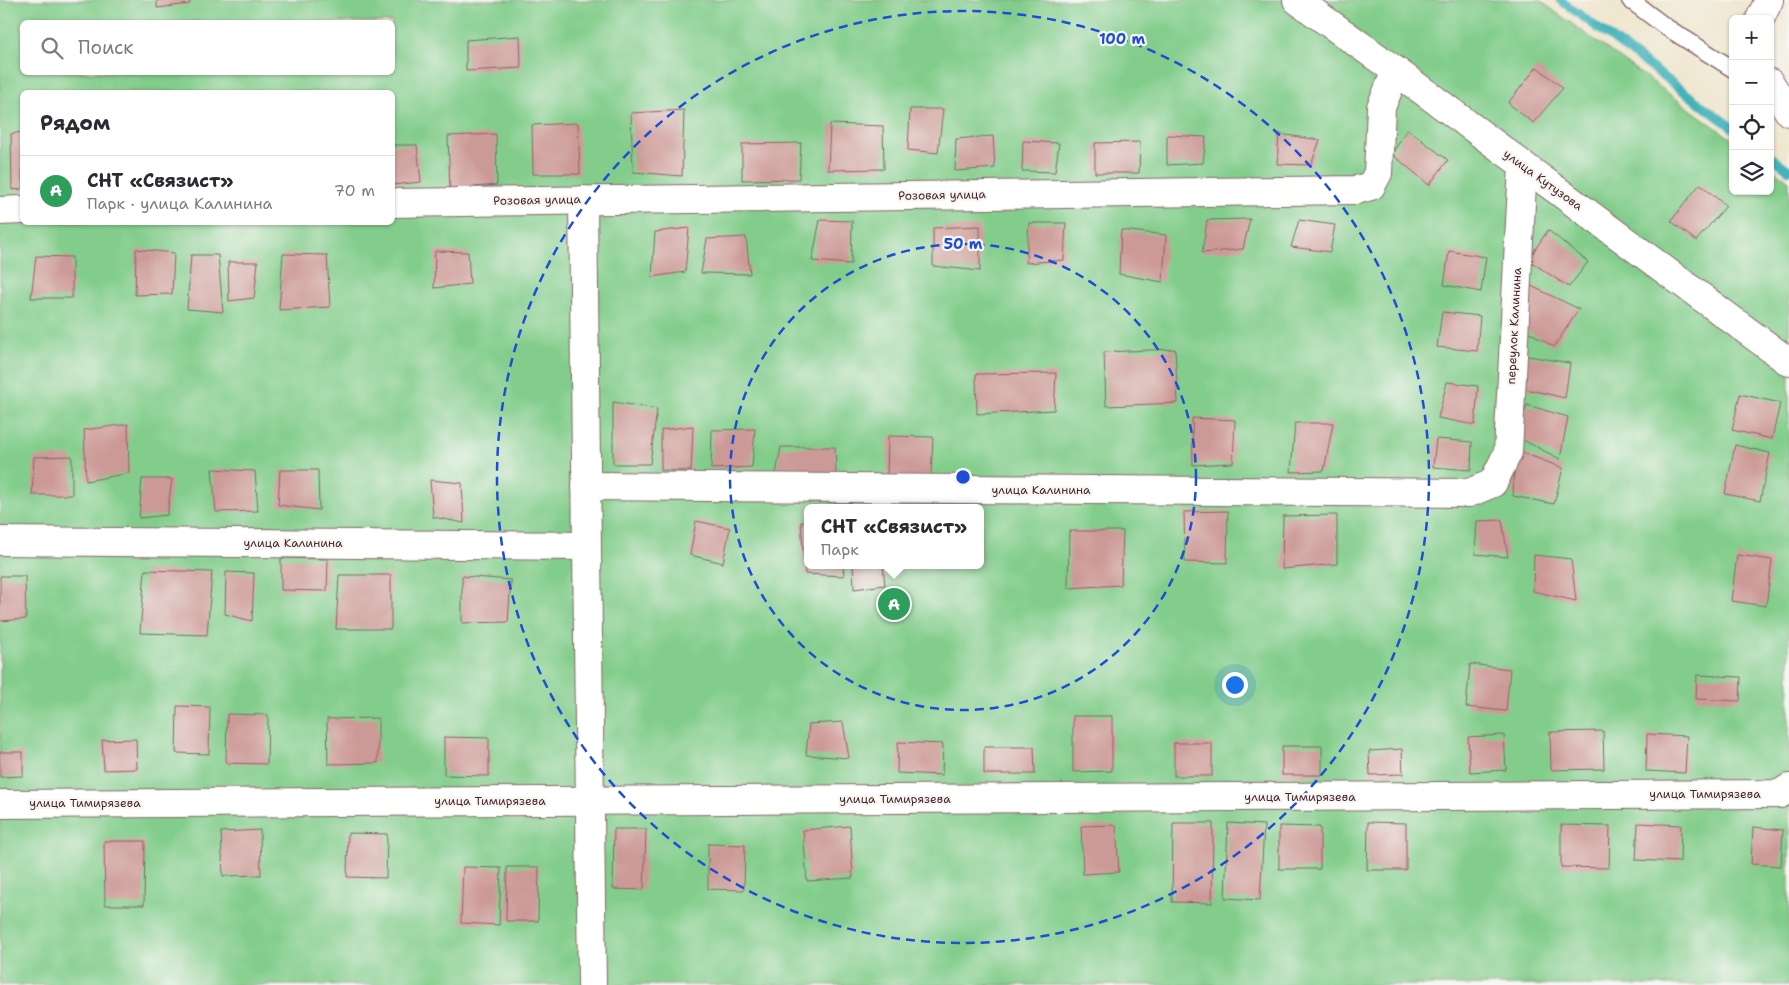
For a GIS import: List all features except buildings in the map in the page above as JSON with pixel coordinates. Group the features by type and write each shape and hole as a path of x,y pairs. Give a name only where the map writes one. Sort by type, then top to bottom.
{"street":[{"name":"улица Кутузова","path":"1297,0 1789,362"},
{"path":"1762,15 1769,0"},
{"name":"Розовая улица","path":"395,203 1356,190 1371,186 1378,173 1381,107 1396,71"},
{"path":"1774,89 1789,112"},
{"name":"переулок Калинина","path":"1493,483 1508,452 1523,166"},
{"path":"583,200 592,985"},
{"path":"0,210 20,210"},
{"name":"улица Калинина","path":"586,486 1469,493 1493,483"},
{"name":"улица Калинина","path":"0,541 586,546"},
{"name":"улица Тимирязева","path":"0,804 1780,794 1789,788"}],"lane":[{"path":"1630,0 1666,27 1729,66"}],"green space":[{"path":"0,0 1539,0 1729,137 1729,195 1774,195 1774,170 1789,181 1789,985 0,985"}],"waterway":[{"path":"1560,0 1729,125"},
{"path":"1774,159 1789,170"}],"place":[{"name":"СНТ «Связист»","path":"894,604"}]}
